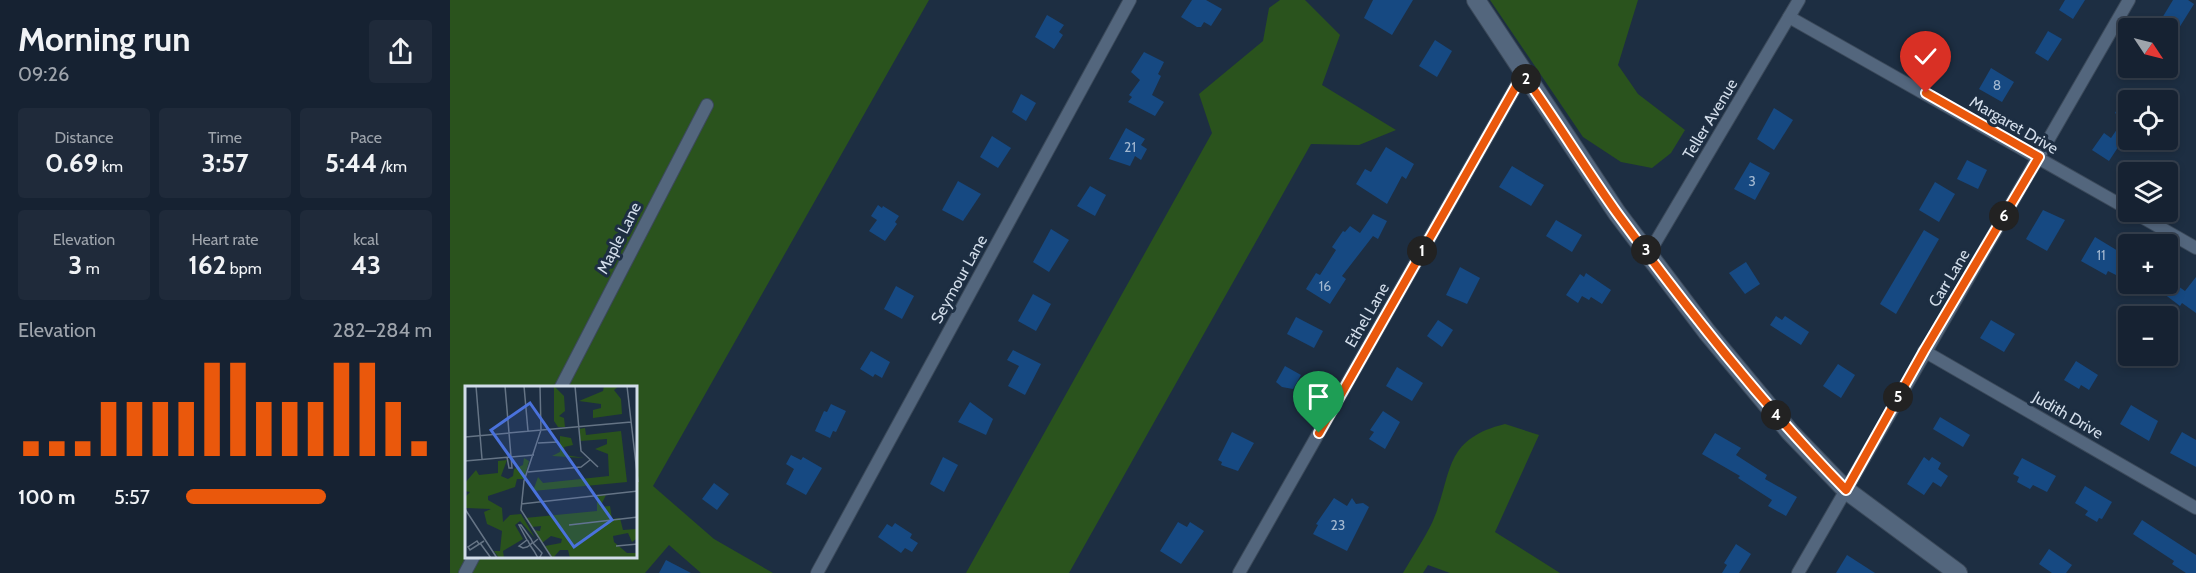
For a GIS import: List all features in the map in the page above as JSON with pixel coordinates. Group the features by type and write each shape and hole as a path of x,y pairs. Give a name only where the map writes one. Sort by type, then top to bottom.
{"street":[{"name":"Seymour Lane","path":"817,573 1130,0"},
{"path":"1476,0 1617,213 1707,332 1790,432 1846,490 1958,573"},
{"name":"Teller Avenue","path":"1648,253 1798,0"},
{"name":"Carr Lane","path":"1798,573 1924,351 2129,0"},
{"name":"Margaret Drive","path":"1789,17 2118,203"},
{"name":"Ethel Lane","path":"1239,573 1523,74"},
{"name":"Maple Lane","path":"562,386 707,105"},
{"path":"2150,222 2196,248"},
{"name":"Judith Drive","path":"1924,351 2196,508"},
{"path":"465,573 473,558"}],"green space":[{"path":"450,0 929,0 653,486 714,539 773,573 701,573 669,545 645,573 450,573"},
{"path":"1280,0 1305,0 1340,35 1322,85 1396,130 1359,145 1311,144 1069,573 966,573 1212,133 1199,94 1263,41 1269,8"},
{"path":"1490,0 1638,0 1618,65 1638,94 1685,130 1671,153 1652,168 1621,162 1583,137"},
{"path":"1505,424 1539,435 1495,532 1560,573 1450,573 1428,565 1423,573 1403,573 1431,525 1452,462 1459,450 1469,440 1484,431"}],"building":[{"path":"1192,0 1206,0 1222,9 1211,26 1204,22 1201,27 1197,27 1181,17"},
{"path":"1373,0 1413,0 1392,35 1364,18"},
{"path":"2065,0 2085,0 2073,19 2059,10"},
{"path":"2173,0 2188,0 2194,4 2179,28 2178,18 2162,18"},
{"path":"1047,15 1064,25 1059,32 1063,35 1054,49 1035,37"},
{"path":"2048,31 2062,39 2048,61 2035,53"},
{"path":"1435,40 1452,51 1437,77 1419,66"},
{"path":"1144,52 1164,62 1158,74 1161,76 1152,95 1164,102 1155,116 1128,102 1132,97 1129,95 1140,80 1131,72"},
{"path":"1991,68 2014,82 2002,102 1979,89"},
{"path":"1021,94 1036,103 1026,121 1012,112"},
{"path":"1774,108 1793,120 1774,150 1757,139"},
{"path":"1126,128 1145,139 1141,145 1147,149 1141,160 1135,156 1130,166 1109,159"},
{"path":"2118,128 2118,147 2109,161 2092,150 2104,133 2111,138"},
{"path":"992,136 1011,148 998,168 980,157"},
{"path":"1386,147 1414,164 1406,179 1402,176 1387,204 1356,184 1365,169 1371,172"},
{"path":"1967,160 1987,170 1978,189 1957,179"},
{"path":"1750,162 1770,173 1755,200 1734,189"},
{"path":"1512,166 1544,185 1531,206 1499,187"},
{"path":"958,181 981,194 963,221 942,210"},
{"path":"1935,182 1955,194 1939,222 1919,210"},
{"path":"1090,186 1106,195 1095,216 1077,206"},
{"path":"878,205 899,216 895,222 897,224 885,241 869,231 877,220 871,216"},
{"path":"2043,210 2065,220 2047,251 2026,239"},
{"path":"1373,214 1387,221 1378,239 1373,236 1342,276 1346,279 1330,304 1306,289 1316,273 1320,275 1336,250 1332,247 1343,231 1345,232 1350,226 1360,233"},
{"path":"1556,220 1582,235 1572,252 1546,236"},
{"path":"1051,229 1069,240 1049,272 1033,262"},
{"path":"1924,230 1939,239 1896,314 1880,304"},
{"path":"2095,237 2118,251 2118,276 2108,271 2106,275 2081,261"},
{"path":"1746,262 1760,284 1745,294 1729,273"},
{"path":"1460,267 1480,278 1467,304 1446,295"},
{"path":"1586,273 1611,290 1602,304 1591,297 1589,300 1582,296 1578,303 1566,295 1580,274 1584,277"},
{"path":"2196,277 2196,313 2182,303 2180,306 2164,294 2178,294 2178,286 2185,291"},
{"path":"896,286 914,296 902,319 884,309"},
{"path":"1033,294 1051,304 1036,331 1018,321"},
{"path":"1776,316 1782,320 1785,316 1809,332 1801,345 1770,325"},
{"path":"1296,317 1323,331 1314,348 1287,334"},
{"path":"1438,320 1453,330 1442,347 1427,336"},
{"path":"1991,320 2015,334 2004,352 1980,338"},
{"path":"1013,350 1041,364 1025,395 1008,386 1019,366 1007,360"},
{"path":"871,351 890,362 882,378 875,374 873,377 860,369"},
{"path":"2076,361 2098,375 2089,390 2081,385 2079,389 2064,380"},
{"path":"1838,364 1855,375 1841,398 1823,386"},
{"path":"1285,366 1301,375 1293,389 1282,387 1276,382"},
{"path":"1397,367 1423,383 1412,401 1386,386"},
{"path":"970,402 993,419 986,435 958,422"},
{"path":"831,404 846,411 836,432 833,431 830,438 815,431 824,411 827,412"},
{"path":"2131,405 2158,421 2149,441 2120,424"},
{"path":"1383,411 1400,422 1385,449 1369,439 1374,432 1370,430"},
{"path":"1940,417 1970,435 1963,447 1933,429"},
{"path":"1232,432 1254,443 1238,471 1221,465 1222,462 1218,460"},
{"path":"2182,432 2196,440 2196,467 2170,453"},
{"path":"1715,433 1741,448 1736,455 1767,475 1765,479 1797,497 1786,516 1768,506 1772,500 1738,478 1740,476 1702,454"},
{"path":"791,455 801,460 803,457 822,468 806,495 786,484 794,469 786,464"},
{"path":"943,457 958,465 944,492 930,484"},
{"path":"1924,457 1929,461 1932,457 1941,463 1938,469 1948,476 1941,487 1933,482 1924,495 1907,484"},
{"path":"2022,458 2056,476 2047,492 2033,485 2030,489 2017,482 2019,477 2013,474"},
{"path":"714,483 729,494 717,510 702,499"},
{"path":"2085,486 2112,502 2102,519 2099,518 2097,522 2085,515 2088,511 2075,503"},
{"path":"1334,498 1347,506 1352,498 1356,504 1363,503 1369,507 1347,551 1313,534 1318,525 1316,524"},
{"path":"2142,520 2196,555 2196,573 2186,573 2172,564 2174,561 2133,534"},
{"path":"1178,522 1187,527 1190,522 1204,531 1181,564 1160,551"},
{"path":"895,523 912,534 910,538 918,543 912,552 905,548 901,553 878,537 887,524 892,527"},
{"path":"1736,544 1751,554 1739,573 1722,573 1727,565 1724,563"},
{"path":"2049,549 2072,565 2066,573 2052,573 2039,564"},
{"path":"1847,555 1875,573 1836,573"},
{"path":"666,560 691,573 659,573"}],"route":[{"path":"1319,433 1523,74 1617,213 1707,332 1790,432 1846,490 1924,351 2039,157 1926,93"}]}
